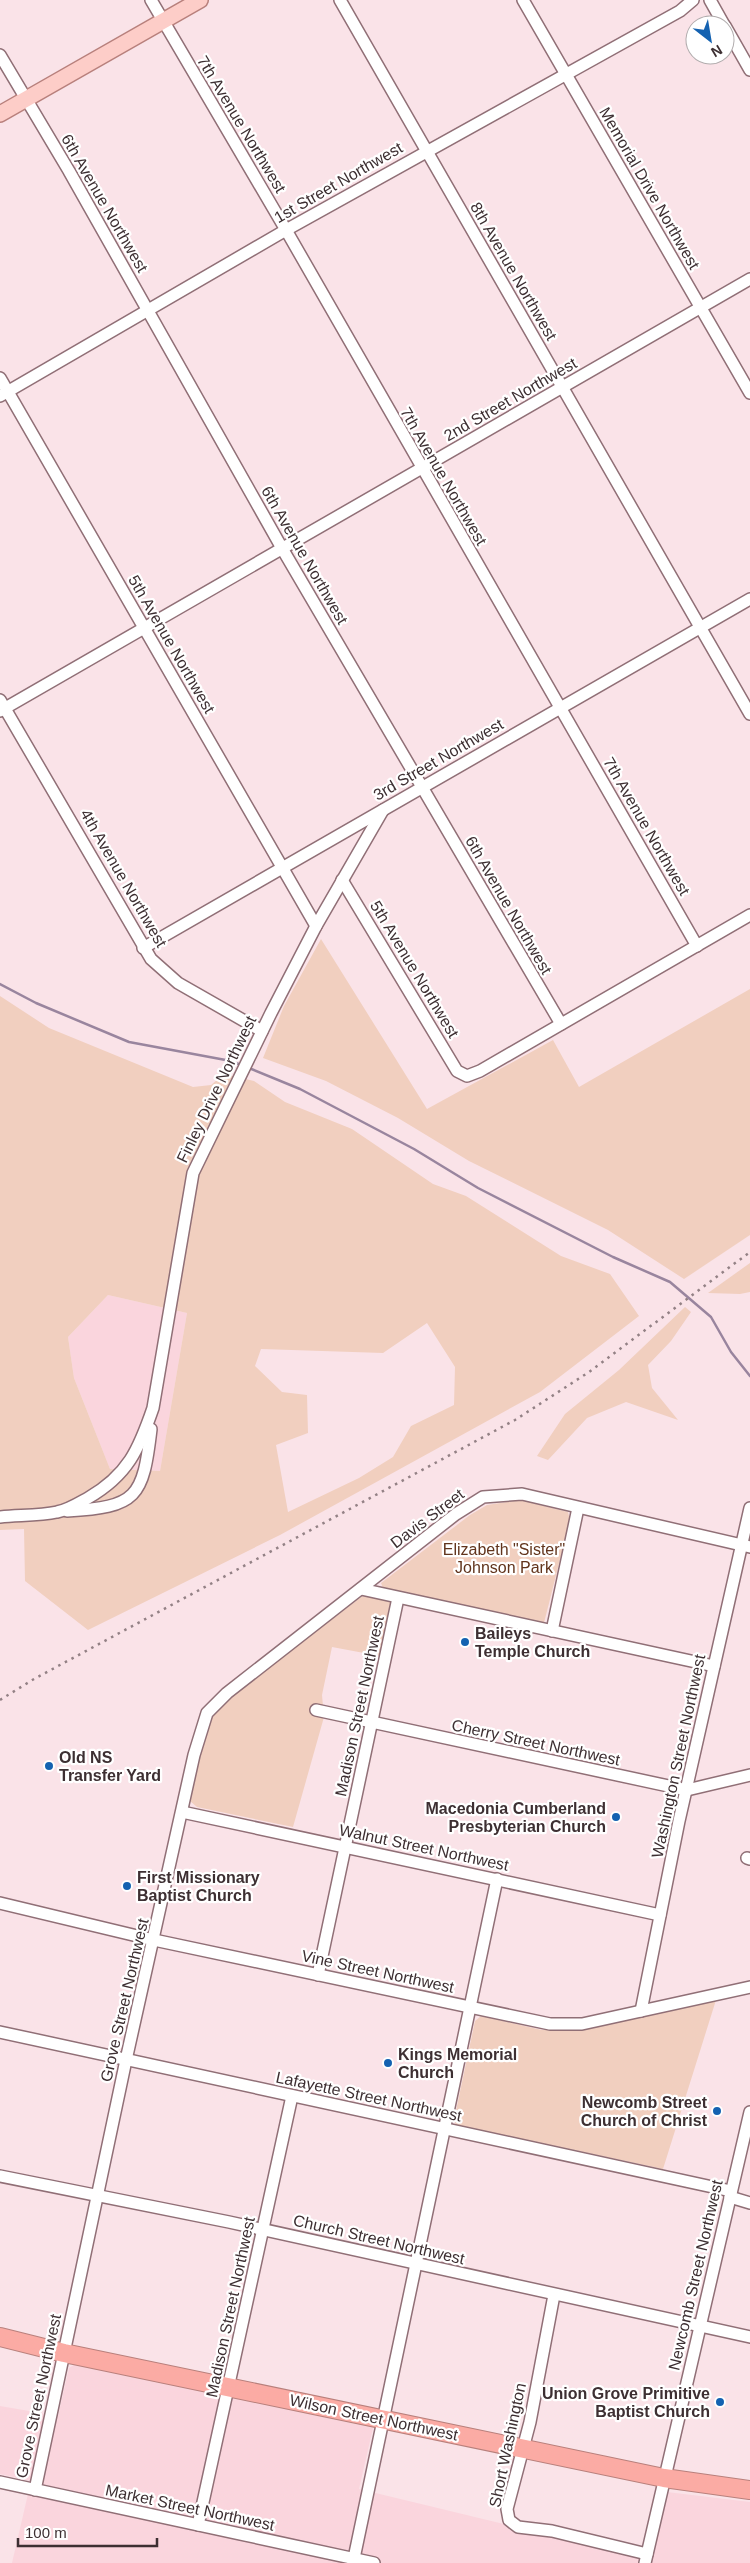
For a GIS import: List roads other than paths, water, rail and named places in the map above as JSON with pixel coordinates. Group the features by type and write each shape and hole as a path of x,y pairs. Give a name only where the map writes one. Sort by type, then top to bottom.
{"highway":[{"name":"Wilson Street Northwest","path":"0,2337 64,2353 664,2478 750,2490"}],"main road":[{"path":"0,114 200,0"}],"street":[{"name":"7th Avenue Northwest","path":"150,0 286,230 420,468 697,946"},
{"name":"8th Avenue Northwest","path":"340,0 750,714"},
{"name":"Memorial Drive Northwest","path":"524,0 750,392"},
{"name":"1st Street Northwest","path":"4,394 425,151 680,11 693,0"},
{"path":"710,0 719,15"},
{"path":"735,44 750,70"},
{"name":"6th Avenue Northwest","path":"0,55 421,788 562,1024"},
{"name":"2nd Street Northwest","path":"2,707 283,550 420,468 667,329 750,279"},
{"name":"5th Avenue Northwest","path":"0,378 4,394 143,628 316,926"},
{"name":"3rd Street Northwest","path":"143,948 750,599"},
{"name":"4th Avenue Northwest","path":"2,707 52,788 143,948 166,975 262,1031"},
{"name":"Finley Drive Northwest","path":"0,1517 105,1507 127,1500 141,1484 147,1464 153,1408 193,1173 236,1082 316,926 382,810"},
{"name":"5th Avenue Northwest","path":"342,880 460,1074 473,1075 562,1024"},
{"path":"562,1024 750,915"},
{"name":"Finley Drive Northwest","path":"57,1512 82,1502 116,1479 133,1458 142,1441 153,1408"},
{"name":"Davis Street","path":"362,1588 456,1514 483,1497 522,1494 746,1546"},
{"path":"552,1630 578,1508"},
{"name":"Washington Street Northwest","path":"642,2011 660,1915 714,1666 746,1546 750,1508"},
{"name":"Madison Street Northwest","path":"318,1975 398,1598 362,1588"},
{"name":"Grove Street Northwest","path":"35,2490 126,2060 203,1723 214,1704 362,1588"},
{"path":"398,1598 714,1666"},
{"name":"Cherry Street Northwest","path":"316,1710 687,1790 750,1775"},
{"name":"Walnut Street Northwest","path":"182,1812 660,1915"},
{"path":"353,2561 446,2128 497,1879"},
{"name":"Vine Street Northwest","path":"0,1903 154,1940 527,2020 571,2025 750,1987"},
{"name":"Lafayette Street Northwest","path":"0,2032 446,2128 730,2194 750,2202"},
{"name":"Madison Street Northwest","path":"198,2525 292,2096"},
{"name":"Newcomb Street Northwest","path":"646,2558 750,2112"},
{"name":"Church Street Northwest","path":"0,2176 98,2197 140,2203 750,2337"},
{"name":"Short Washington","path":"554,2295 524,2449 507,2509 508,2520 518,2526 552,2531 646,2558"},
{"name":"Market Street Northwest","path":"0,2482 353,2561 374,2563"}],"waterway":[{"path":"0,984 36,1003 129,1042 231,1061 241,1065"},
{"path":"249,1068 300,1089 414,1149 478,1188 613,1257 670,1282 711,1317 731,1352 750,1376"}],"railway":[{"path":"0,1700 34,1679 515,1420 589,1372 750,1252"}],"place":[{"name":"Baileys Temple Church","path":"465,1642"},
{"name":"Old NS Transfer Yard","path":"49,1766"},
{"name":"Macedonia Cumberland Presbyterian Church","path":"616,1817"},
{"name":"First Missionary Baptist Church","path":"127,1886"},
{"name":"Kings Memorial Church","path":"388,2063"},
{"name":"Newcomb Street Church of Christ","path":"717,2111"},
{"name":"Union Grove Primitive Baptist Church","path":"720,2402"}],"park label":[{"name":"Elizabeth \"Sister\" Johnson Park","path":"504,1558"}]}
